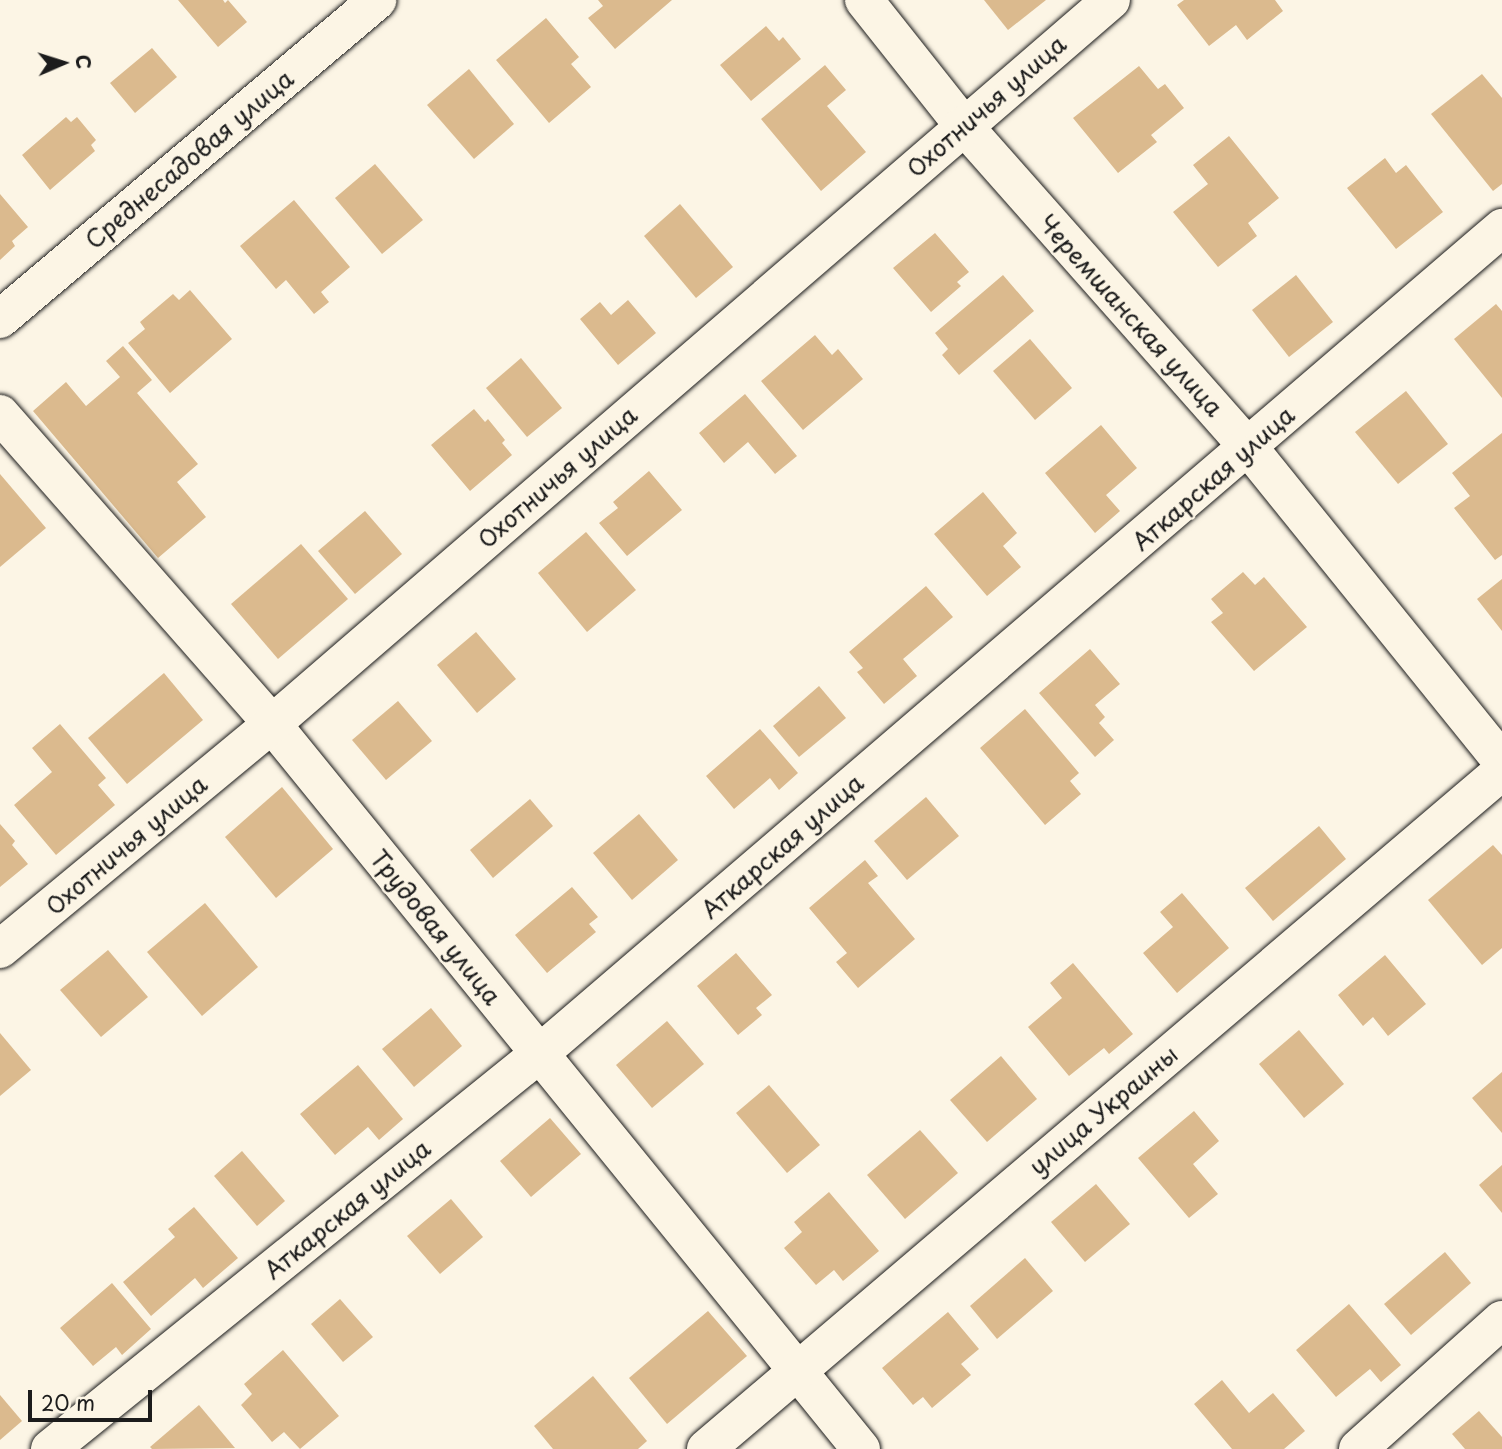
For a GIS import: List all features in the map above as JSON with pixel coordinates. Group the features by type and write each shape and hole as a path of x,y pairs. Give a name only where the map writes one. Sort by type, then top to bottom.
{"street":[{"name":"Среднесадовая улица","path":"0,318 377,0"},
{"name":"Черемшанская улица","path":"864,0 963,125 1249,448 1502,762"},
{"name":"Охотничья улица","path":"0,949 272,724 1111,0"},
{"name":"Аткарская улица","path":"50,1449 539,1055 1502,228"},
{"name":"Трудовая улица","path":"0,414 272,724 861,1449"},
{"name":"улица Украины","path":"706,1449 1502,771"},
{"path":"1358,1449 1502,1320"}],"building":[{"path":"178,0 223,0 225,3 228,0 247,22 218,47"},
{"path":"598,0 672,0 615,49 588,18 603,6"},
{"path":"984,0 1046,0 1008,30"},
{"path":"1184,0 1275,0 1283,11 1247,40 1236,25 1209,46 1177,5"},
{"path":"546,18 579,57 571,64 591,87 549,123 496,60"},
{"path":"766,26 779,41 783,37 801,59 751,101 720,65"},
{"path":"152,48 177,77 135,113 110,83"},
{"path":"825,65 846,90 827,106 866,152 821,191 761,119"},
{"path":"1139,66 1158,89 1165,84 1184,108 1151,135 1157,142 1118,173 1073,118"},
{"path":"469,69 514,124 474,159 427,105"},
{"path":"1482,74 1502,98 1502,184 1493,191 1431,114"},
{"path":"66,117 71,122 77,117 96,140 91,145 95,151 50,190 22,155"},
{"path":"1229,136 1279,198 1248,223 1257,236 1218,267 1173,212 1208,184 1193,165"},
{"path":"1385,158 1396,173 1406,165 1443,212 1396,249 1347,188"},
{"path":"375,164 423,220 382,254 335,198"},
{"path":"0,194 28,227 12,241 15,246 0,260"},
{"path":"294,200 350,267 321,292 329,302 314,314 286,280 276,289 240,246"},
{"path":"680,204 733,267 696,298 644,236"},
{"path":"935,233 969,272 957,282 961,286 931,312 893,268"},
{"path":"1003,275 1034,311 959,375 942,355 948,349 935,333"},
{"path":"1296,275 1333,322 1289,357 1252,310"},
{"path":"190,290 232,339 170,393 128,343 145,329 140,322 173,294 179,300"},
{"path":"628,300 656,333 618,365 580,319 600,302 611,315"},
{"path":"1496,304 1502,311 1502,398 1454,339"},
{"path":"815,335 832,355 838,349 863,379 803,430 761,381"},
{"path":"1030,339 1072,388 1035,420 993,371"},
{"path":"123,346 152,380 137,393 198,464 177,482 206,517 158,558 33,411 66,382 86,406 120,377 106,361"},
{"path":"521,358 562,408 527,437 486,388"},
{"path":"1406,391 1448,444 1398,484 1355,432"},
{"path":"745,394 797,456 775,474 748,442 724,463 699,433"},
{"path":"474,409 485,422 488,419 505,440 502,443 512,455 470,491 431,445"},
{"path":"1101,425 1137,468 1106,495 1120,511 1095,533 1045,473"},
{"path":"1502,433 1502,555 1495,560 1454,508 1470,496 1452,473"},
{"path":"649,471 682,510 627,556 599,523 618,508 613,502"},
{"path":"0,474 46,528 0,567"},
{"path":"983,492 1017,533 1003,546 1021,567 987,596 934,534"},
{"path":"365,511 402,554 355,594 318,551"},
{"path":"586,532 636,590 587,632 538,573"},
{"path":"301,544 348,599 278,659 231,604"},
{"path":"1243,572 1255,585 1264,577 1307,627 1254,671 1211,622 1223,613 1211,599"},
{"path":"1502,579 1502,631 1477,599"},
{"path":"926,586 953,617 903,659 917,676 884,704 857,672 863,668 849,652"},
{"path":"476,632 516,679 477,713 437,665"},
{"path":"1090,649 1120,684 1095,705 1105,717 1099,723 1114,740 1095,757 1039,693"},
{"path":"164,673 203,720 127,784 88,738"},
{"path":"819,686 846,718 799,757 773,726"},
{"path":"398,701 432,741 386,780 352,740"},
{"path":"1025,709 1079,773 1070,781 1081,794 1045,825 980,748"},
{"path":"60,724 106,778 98,785 115,805 56,855 14,805 52,772 32,748"},
{"path":"760,729 798,773 779,790 770,778 734,809 706,776"},
{"path":"282,787 333,849 276,898 225,837"},
{"path":"926,797 959,836 907,880 874,841"},
{"path":"530,799 553,826 493,878 470,850"},
{"path":"639,814 678,860 632,900 593,853"},
{"path":"0,824 15,841 12,845 28,864 0,887"},
{"path":"1319,826 1346,859 1273,921 1245,888"},
{"path":"1493,845 1502,855 1502,948 1482,965 1428,900"},
{"path":"865,860 878,876 868,883 915,939 858,988 836,962 847,953 809,908"},
{"path":"572,887 598,917 589,924 596,932 547,973 515,935"},
{"path":"1182,893 1229,948 1177,993 1143,953 1173,927 1160,912"},
{"path":"205,903 258,967 202,1016 147,952"},
{"path":"108,950 148,997 101,1037 60,990"},
{"path":"736,953 772,995 756,1008 762,1015 738,1035 697,986"},
{"path":"1385,955 1426,1004 1388,1036 1373,1017 1363,1026 1338,995"},
{"path":"1073,963 1133,1034 1109,1054 1104,1048 1069,1076 1028,1027 1062,998 1050,983"},
{"path":"431,1008 462,1046 414,1087 382,1049"},
{"path":"667,1021 704,1064 652,1108 616,1065"},
{"path":"1299,1030 1344,1084 1304,1118 1259,1064"},
{"path":"0,1033 31,1070 0,1096"},
{"path":"1001,1056 1037,1099 987,1142 950,1100"},
{"path":"358,1065 403,1119 379,1140 368,1127 335,1155 300,1114"},
{"path":"1502,1072 1502,1133 1472,1098"},
{"path":"769,1085 820,1145 787,1173 736,1113"},
{"path":"1194,1111 1219,1141 1193,1164 1218,1194 1189,1218 1138,1158"},
{"path":"550,1118 581,1154 531,1197 500,1161"},
{"path":"920,1130 958,1173 905,1219 867,1175"},
{"path":"242,1151 285,1201 257,1226 214,1176"},
{"path":"1502,1165 1502,1213 1479,1185"},
{"path":"1096,1184 1130,1224 1085,1262 1051,1222"},
{"path":"829,1192 879,1251 843,1281 834,1270 816,1285 784,1248 802,1232 794,1222"},
{"path":"451,1199 483,1237 440,1274 407,1236"},
{"path":"194,1207 238,1258 203,1288 195,1278 151,1316 123,1282 175,1237 168,1229"},
{"path":"1445,1252 1471,1283 1411,1335 1384,1304"},
{"path":"1025,1258 1053,1291 997,1339 970,1306"},
{"path":"112,1283 151,1329 122,1355 116,1347 93,1366 60,1328"},
{"path":"340,1299 373,1337 343,1362 311,1324"},
{"path":"1349,1304 1401,1365 1381,1382 1370,1369 1336,1397 1296,1350"},
{"path":"708,1311 747,1356 667,1424 629,1378"},
{"path":"948,1312 979,1349 961,1364 971,1375 932,1408 923,1397 913,1405 882,1368"},
{"path":"283,1350 339,1416 300,1449 284,1432 272,1442 241,1405 252,1394 244,1384"},
{"path":"593,1376 647,1441 638,1449 553,1449 534,1426"},
{"path":"1222,1380 1249,1413 1273,1393 1305,1431 1284,1449 1232,1449 1194,1404"},
{"path":"0,1395 22,1421 0,1440"},
{"path":"199,1405 235,1448 150,1447"},
{"path":"1479,1411 1502,1437 1502,1449 1465,1449 1452,1434"}]}
